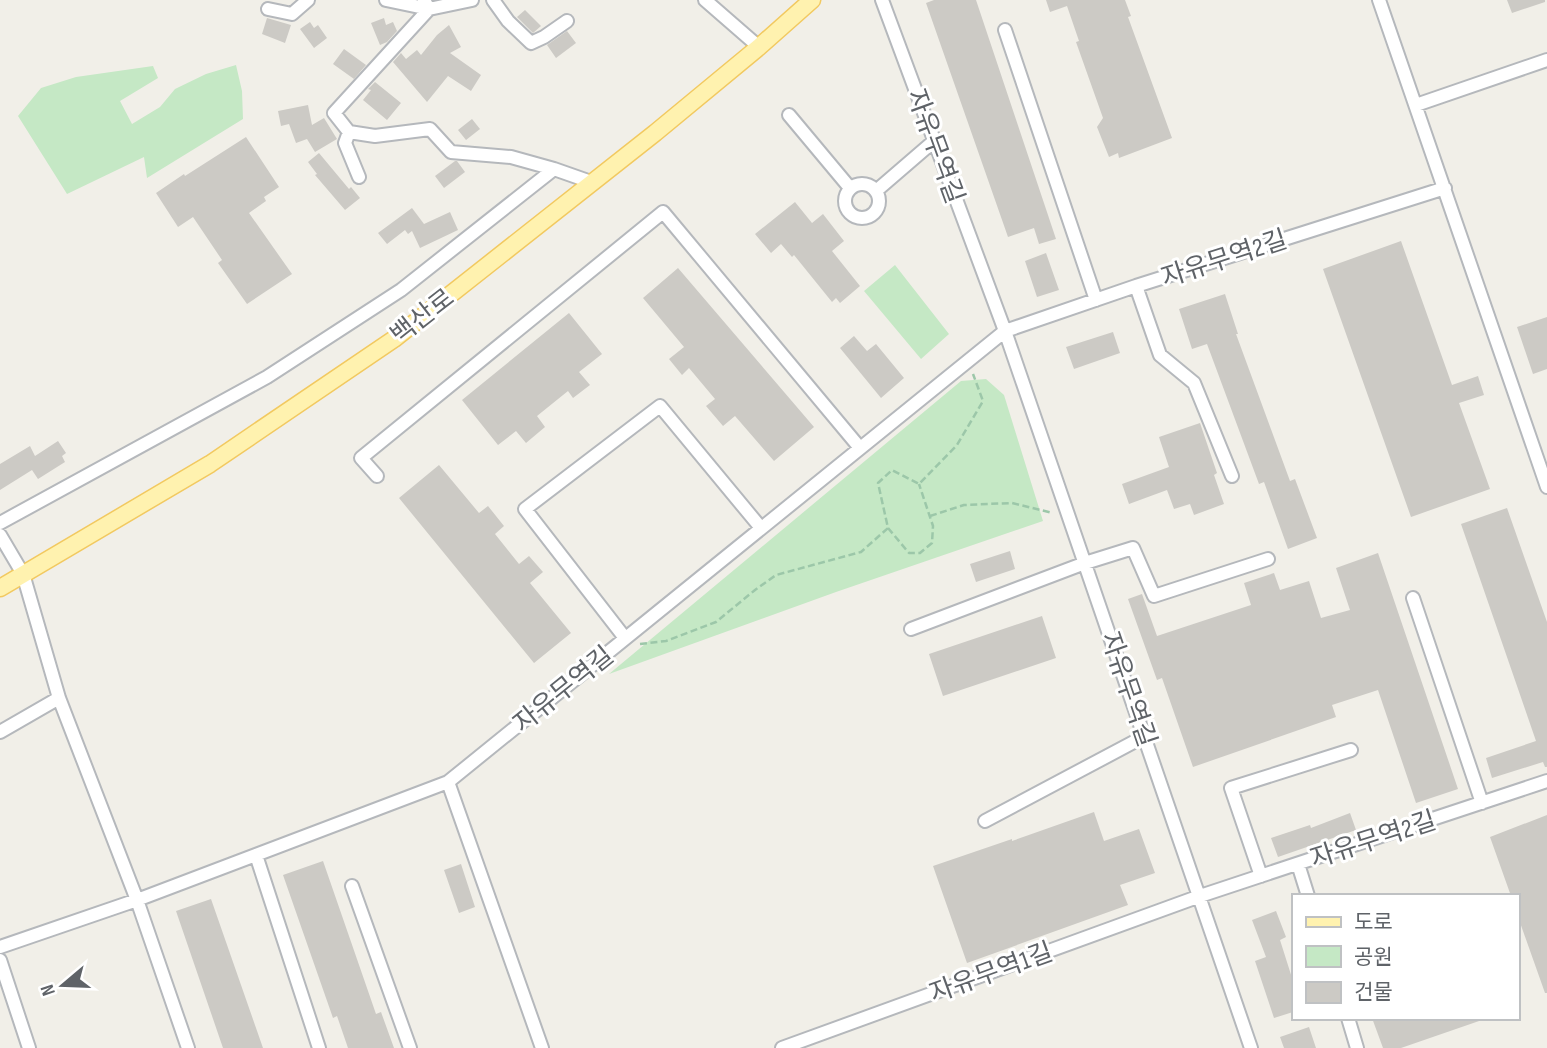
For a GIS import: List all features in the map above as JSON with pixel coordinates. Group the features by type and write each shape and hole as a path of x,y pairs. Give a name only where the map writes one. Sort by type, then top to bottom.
{"main road":[{"name":"백산로","path":"0,588 210,464 394,339 655,133 812,0"}],"street":[{"path":"268,9 292,14 307,0"},
{"path":"386,0 427,4 472,0"},
{"path":"493,0 508,21 531,43 567,21"},
{"path":"705,0 759,47"},
{"name":"자유무역길","path":"882,0 1005,331 1251,1048"},
{"path":"1379,0 1547,487"},
{"path":"427,4 334,113 349,132 374,136 430,129 451,152 511,157 591,182"},
{"path":"1005,30 1096,300"},
{"path":"1416,105 1547,60"},
{"path":"789,115 850,188"},
{"path":"349,132 345,143 359,177"},
{"path":"876,191 934,141"},
{"path":"0,523 267,377 401,290 554,169"},
{"path":"860,184 876,191 878,207 871,216 860,219 846,210 844,198 850,188 860,184"},
{"name":"자유무역2길","path":"1005,331 1136,286 1445,188"},
{"path":"377,476 361,458 663,212 860,448"},
{"path":"1136,286 1160,355 1194,383 1232,476"},
{"name":"자유무역길","path":"0,947 137,900 448,782 1005,331"},
{"path":"625,638 525,509 660,406 761,528"},
{"path":"0,536 23,575 59,698 137,900 188,1048"},
{"path":"911,629 1085,563 1133,548 1154,596 1268,559"},
{"path":"1413,598 1482,803"},
{"path":"0,732 59,698"},
{"path":"985,821 1145,736"},
{"path":"1261,876 1231,788 1351,750"},
{"name":"자유무역2길","path":"1200,896 1547,781"},
{"path":"448,782 542,1048"},
{"path":"256,855 319,1048"},
{"path":"1298,864 1307,894"},
{"path":"352,886 410,1048"},
{"name":"자유무역1길","path":"782,1048 1200,896"},
{"path":"0,960 29,1048"},
{"path":"1349,1020 1357,1048"}],"path":[{"path":"919,484 957,445 983,401 968,361"},
{"path":"891,470 919,484 930,516 933,526 932,543 920,552 909,553 888,528 878,483 891,470"},
{"path":"930,516 964,505 1012,503 1069,517"},
{"path":"625,638 639,644 666,641 716,622 776,575 862,552 888,528"}],"green space":[{"path":"236,65 242,91 243,119 147,178 144,157 67,194 18,116 41,88 76,77 153,66 158,78 120,101 132,124 160,107 175,89 206,74"},
{"path":"895,265 949,334 921,359 864,291"},
{"path":"986,379 1004,395 1043,521 609,674 961,381"}],"building":[{"path":"934,0 976,0 1056,239 1039,244 1034,228 1008,237 926,3"},
{"path":"1046,0 1125,0 1131,16 1128,17 1172,138 1119,158 1118,153 1109,157 1097,127 1103,118 1076,42 1079,41 1067,6 1050,12"},
{"path":"1507,0 1545,0 1545,2 1512,13"},
{"path":"525,10 541,26 533,33 517,17"},
{"path":"267,18 291,25 285,43 262,34"},
{"path":"384,18 386,25 393,22 397,31 387,42 380,45 371,23"},
{"path":"310,22 314,28 318,25 327,38 314,48 300,29"},
{"path":"449,25 461,47 450,53 481,75 471,91 448,76 427,102 393,62 401,53 406,59 417,50 421,55"},
{"path":"567,31 576,43 556,58 547,45"},
{"path":"344,49 366,65 354,79 333,64"},
{"path":"375,82 401,103 387,120 363,100"},
{"path":"308,105 312,125 324,118 337,139 315,152 307,139 296,143 289,124 281,126 278,111"},
{"path":"472,119 480,129 466,140 458,130"},
{"path":"246,137 279,187 264,197 266,201 249,213 292,274 247,304 218,263 222,260 193,217 178,227 156,193"},
{"path":"319,153 360,198 345,210 315,175 317,174 308,162"},
{"path":"455,161 465,172 444,188 435,176"},
{"path":"795,202 812,223 823,214 844,241 832,251 860,286 840,303 836,298 832,302 794,255 792,257 781,244 771,253 755,234"},
{"path":"412,208 424,224 450,212 458,230 420,248 412,231 408,234 405,230 387,244 378,233"},
{"path":"1401,241 1452,385 1478,376 1484,395 1459,403 1490,489 1411,517 1323,269"},
{"path":"1046,253 1059,290 1037,297 1025,261"},
{"path":"678,268 814,427 774,461 735,416 723,426 706,406 715,399 689,368 682,375 669,359 684,347 643,298"},
{"path":"1225,294 1236,334 1290,481 1295,479 1317,538 1288,549 1264,482 1259,484 1207,344 1192,349 1179,309"},
{"path":"569,313 602,354 579,372 590,385 573,398 568,391 537,416 545,427 526,443 516,431 498,445 462,400"},
{"path":"1547,317 1547,369 1533,374 1517,327"},
{"path":"1113,332 1120,353 1074,369 1066,347"},
{"path":"854,336 867,351 876,344 904,378 881,398 840,348"},
{"path":"1200,423 1224,504 1194,515 1190,504 1174,509 1167,490 1129,504 1122,484 1169,467 1159,437"},
{"path":"58,441 66,453 62,456 65,462 38,479 32,470 0,490 0,464 30,446 35,456"},
{"path":"439,465 479,513 488,506 504,526 495,534 519,564 529,556 543,572 530,583 571,633 534,663 399,498"},
{"path":"1507,508 1547,622 1547,767 1543,762 1492,778 1486,758 1536,741 1461,524"},
{"path":"1010,551 1015,569 976,582 970,564"},
{"path":"1378,553 1458,789 1416,803 1378,690 1332,705 1336,717 1193,767 1162,678 1157,680 1128,599 1142,594 1157,636 1251,605 1244,583 1274,573 1280,590 1309,581 1321,618 1350,610 1336,568"},
{"path":"1042,616 1056,658 943,696 929,654"},
{"path":"1094,812 1104,841 1139,829 1155,873 1120,885 1128,905 967,963 933,866"},
{"path":"1350,813 1356,830 1278,857 1271,838 1310,825 1311,828"},
{"path":"1547,815 1547,993 1519,920 1519,894 1510,894 1490,837"},
{"path":"323,861 376,1014 381,1012 394,1048 348,1048 337,1016 333,1018 283,875"},
{"path":"461,864 475,907 459,913 444,870"},
{"path":"211,899 263,1048 223,1048 176,911"},
{"path":"1276,911 1286,937 1280,940 1292,978 1292,1012 1274,1018 1255,961 1266,957 1252,920"},
{"path":"1373,1020 1482,1020 1401,1048 1383,1048"},
{"path":"1309,1027 1316,1048 1284,1048 1280,1037"}]}
